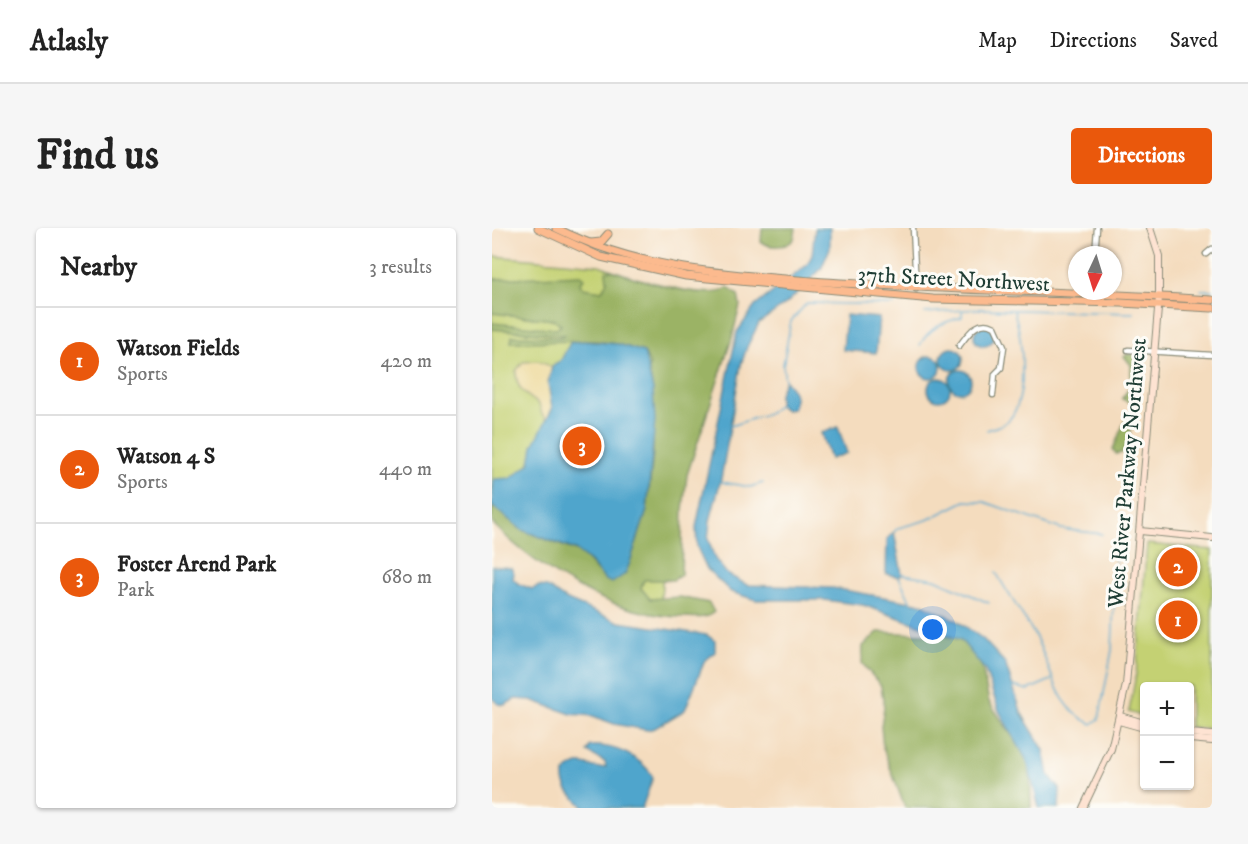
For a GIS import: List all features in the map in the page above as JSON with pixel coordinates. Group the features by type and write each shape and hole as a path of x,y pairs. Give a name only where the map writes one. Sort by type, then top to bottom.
{"main road":[{"path":"538,228 584,250 637,267 686,276 769,280"},
{"path":"555,228 617,253 679,268 769,280"},
{"name":"West River Parkway Northwest","path":"1083,808 1105,764 1120,718 1128,665 1159,301 1159,256 1150,228"},
{"path":"608,231 609,244 617,253"},
{"path":"577,238 598,243 604,240 608,231"},
{"name":"37th Street Northwest","path":"769,280 976,301 1212,300"},
{"name":"37th Street Northwest","path":"825,285 1068,292"},
{"path":"976,301 977,291"},
{"name":"37th Street Northwest","path":"1122,296 1212,309"},
{"path":"1140,531 1212,538"},
{"path":"1120,718 1140,722"},
{"path":"1120,718 1140,726"},
{"path":"1194,733 1212,735"},
{"path":"1194,739 1212,741"}],"street":[{"path":"913,228 916,289"},
{"path":"1096,246 1097,228"},
{"path":"1206,254 1212,249"},
{"path":"959,345 977,325 984,323 995,327 1004,346 1001,368 995,374 993,395"},
{"path":"1128,350 1212,355"}],"green space":[{"path":"762,228 796,228 794,239 779,246 761,242"},
{"path":"492,256 599,265 632,277 688,291 724,294 669,496 660,611 492,517"},
{"path":"611,270 671,288 704,293 718,292 728,288 738,295 740,305 732,338 687,475 683,510 681,575 673,580 644,580 641,588 650,599 680,597 709,603 714,612 707,616 695,618 657,615 604,600 555,574 511,541 492,523 492,506 522,530 581,553 605,580 629,565 647,510 653,454 653,390 648,366 650,365 644,352 618,344 596,341 511,342 512,336 560,337 564,335 492,329 492,323 557,329 561,325 554,320 492,313 492,279 581,275 584,278 580,284 583,288 602,291 607,281 606,271"},
{"path":"1139,355 1140,358 1139,392 1134,404 1122,399 1131,385 1131,365 1124,356"},
{"path":"1126,418 1131,421 1129,439 1122,453 1116,454 1113,449"},
{"path":"1147,544 1212,550 1212,729 1194,727 1194,682 1140,682 1140,716 1129,712 1136,675"},
{"path":"878,632 941,635 961,640 980,657 989,702 1030,762 1031,808 905,808 883,748 881,726 884,707 881,686 862,663 863,646"}],"sand":[{"path":"561,360 550,423 542,414 539,404 520,387 516,371 523,362 538,361 552,367"}],"water":[{"path":"815,228 830,228 830,248 821,269 787,303 759,323 741,365 721,479 710,521 708,539 715,559 727,574 747,585 833,588 922,604 956,620 983,639 1005,663 1022,714 1044,750 1049,775 1060,789 1059,808 1039,808 1027,761 999,711 985,670 961,640 863,605 824,600 756,600 731,592 707,569 697,547 696,527 737,332 755,306 807,265 812,255"},
{"path":"846,315 879,318 876,353 843,350"},
{"path":"980,326 988,326 994,332 994,340 988,346 980,346 974,340 974,332"},
{"path":"582,341 618,344 644,352 653,390 655,420 647,510 625,574 612,583 605,580 591,563 575,550 522,530 492,506 494,479 511,478 530,463 533,446 552,409 548,383 552,367 561,360 570,343"},
{"path":"952,348 960,351 963,359 960,367 952,370 944,367 941,359 944,351"},
{"path":"930,356 938,359 941,367 938,375 930,378 922,375 919,367 922,359"},
{"path":"960,370 968,373 971,381 968,389 960,392 952,389 949,381 952,373"},
{"path":"939,378 947,381 950,389 947,397 939,400 931,397 928,389 931,381"},
{"path":"785,380 794,393 793,409 786,410 779,405 779,394"},
{"path":"838,427 847,453 830,459 821,433"},
{"path":"894,532 902,574 899,577 886,574 887,539"},
{"path":"492,566 511,568 514,573 513,579 519,584 532,589 539,586 547,587 565,599 619,622 707,635 715,641 715,652 705,660 685,710 655,728 647,730 614,724 593,716 571,714 531,700 515,699 505,705 498,704 492,698"},
{"path":"590,746 608,747 626,753 642,763 648,770 653,777 642,808 585,808 570,792 565,784 564,773 571,767 582,764 599,768 606,767 605,762 587,752"}],"waterway":[{"path":"1201,290 1212,290"},
{"path":"785,380 783,365 791,321 807,303 894,305"},
{"path":"925,313 978,309 1134,313"},
{"path":"920,345 937,326 962,317 962,311"},
{"path":"987,430 1005,423 1013,414 1018,401 1022,353 1014,311"},
{"path":"731,426 769,413 779,405"},
{"path":"721,482 750,487 763,483"},
{"path":"894,532 898,528 927,520 965,501 985,502 1061,529 1102,534"},
{"path":"996,572 1033,632 1061,696 1079,717 1092,724 1099,719 1112,650 1116,551"},
{"path":"902,574 935,579 989,603"},
{"path":"899,577 910,601"},
{"path":"1013,686 1028,690 1051,680"}],"place":[{"name":"Foster Arend Park","path":"582,446"},
{"name":"Watson 4 S","path":"1178,567"},
{"name":"Watson Fields","path":"1178,620"}]}
